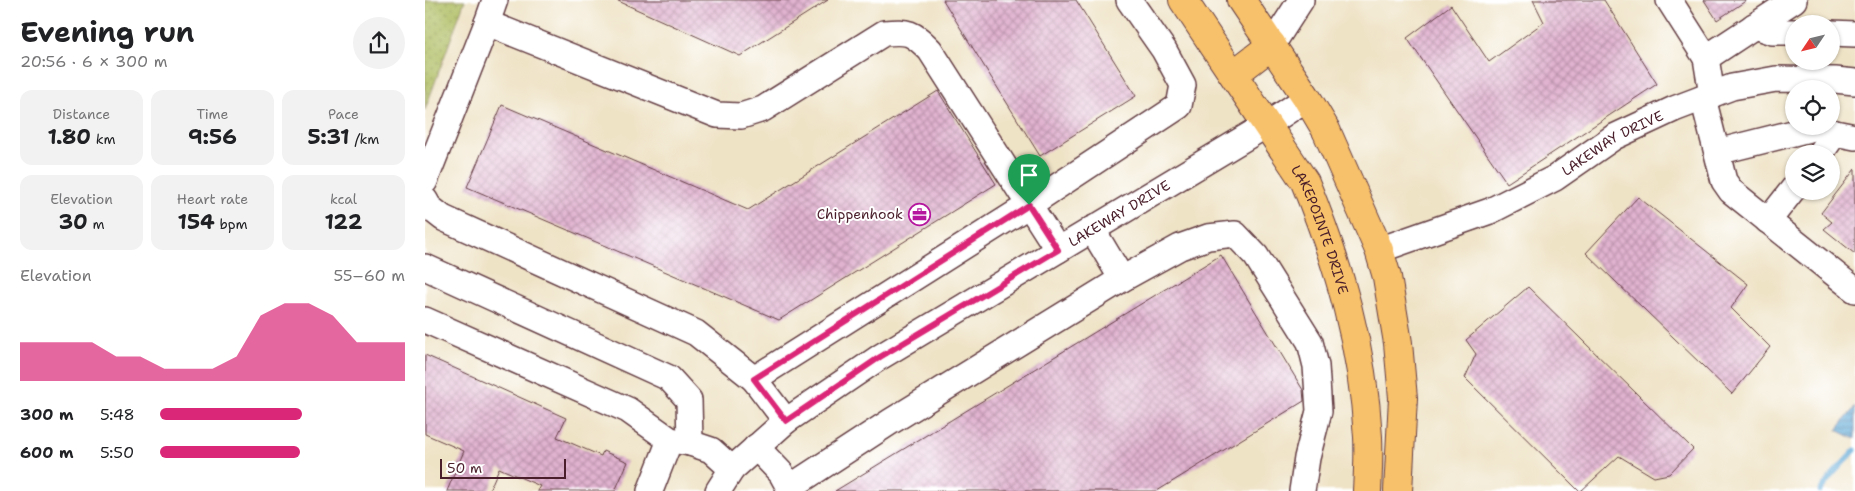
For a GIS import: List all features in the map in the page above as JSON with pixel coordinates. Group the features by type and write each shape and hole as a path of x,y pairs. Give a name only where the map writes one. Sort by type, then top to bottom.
{"main road":[{"name":"LAKEPOINTE DRIVE","path":"1183,0 1268,124 1305,182 1328,242 1346,297 1358,350 1368,438 1367,491"},
{"path":"1241,0 1307,98 1326,130 1379,250 1389,286 1398,344 1403,398 1398,491"},
{"path":"1234,74 1272,45"}],"street":[{"path":"754,379 1029,205 1179,106 1183,85 1164,50 1129,0"},
{"path":"1272,45 1301,0"},
{"path":"1669,0 1706,58 1707,96 1717,152 1725,181 1731,191 1855,290"},
{"path":"1706,58 1794,0"},
{"path":"425,181 491,11 717,115 741,116 763,109 884,32 905,31 918,38 930,50 1058,250"},
{"path":"1754,26 1772,32 1785,32"},
{"path":"1840,33 1855,34"},
{"name":"LAKEWAY DRIVE","path":"1379,250 1490,212 1555,178 1614,137 1674,109 1732,87 1776,79 1855,82"},
{"name":"LAKEWAY DRIVE","path":"718,491 732,469 786,421 880,357 1268,124 1307,98"},
{"path":"1717,152 1817,127 1845,135"},
{"path":"1832,145 1845,135"},
{"path":"1768,221 1785,199"},
{"path":"425,200 429,207 443,218 696,333 754,379 786,421"},
{"path":"1092,229 1122,279"},
{"path":"756,448 781,473 790,489 914,407 1122,279 1180,247 1208,237 1235,234 1256,256 1310,342 1316,366 1319,411 1307,458 1302,491"},
{"path":"425,267 669,378 689,400 680,442 650,491"},
{"path":"425,320 628,410 680,442 711,450 732,469"}],"green space":[{"path":"425,0 465,0 425,110"}],"water":[{"path":"1855,407 1855,439 1837,430"}],"building":[{"path":"616,0 828,0 740,56"},
{"path":"943,0 1076,0 1136,96 1040,156"},
{"path":"1533,0 1604,0 1657,84 1507,183 1407,38 1451,5 1489,62 1544,22"},
{"path":"1704,0 1747,0 1717,20"},
{"path":"938,91 996,184 779,320 467,187 502,105 748,210"},
{"path":"1855,169 1855,254 1824,229 1832,222 1821,213 1831,200 1840,200 1840,188"},
{"path":"1638,197 1748,284 1731,308 1770,347 1732,394 1586,253"},
{"path":"1221,255 1303,390 1304,401 1157,491 835,491"},
{"path":"1528,287 1693,449 1669,474 1654,477 1619,456 1579,491 1465,378 1476,354 1466,340"},
{"path":"425,355 566,418 557,437 601,456 603,451 628,462 615,491 537,491 540,486 499,468 489,491 447,491 464,451 425,434"}],"waterway":[{"path":"1820,491 1855,450"}],"place":[{"name":"Chippenhook","path":"919,214"}],"route":[{"path":"1029,205 1058,250 880,357 786,421 754,379 809,344 1029,205"}]}
